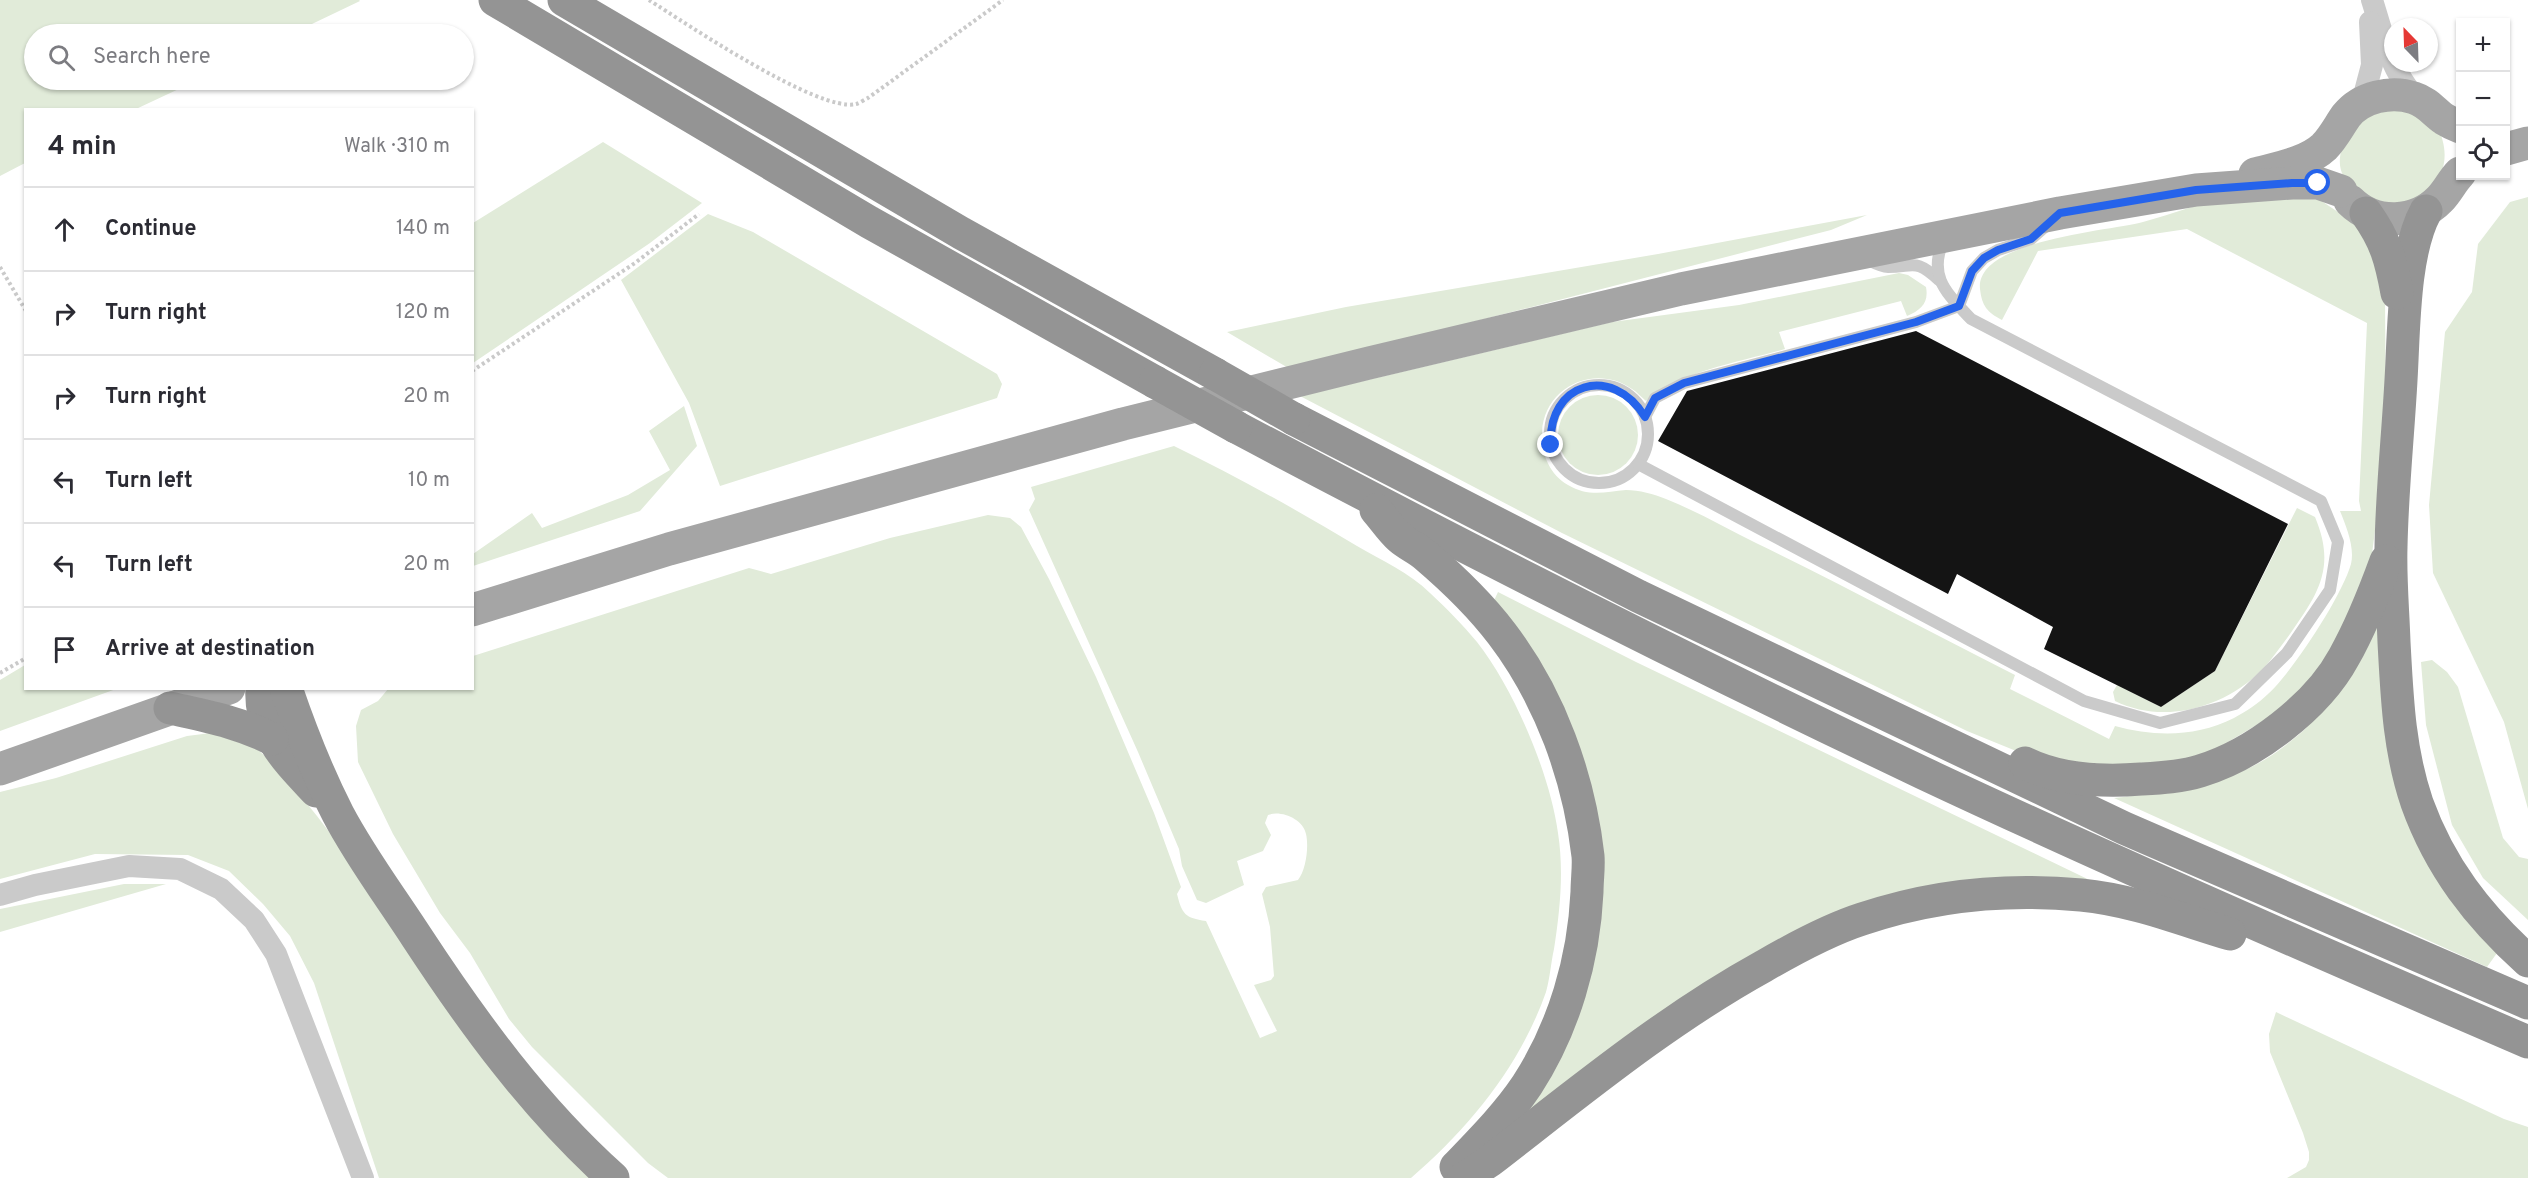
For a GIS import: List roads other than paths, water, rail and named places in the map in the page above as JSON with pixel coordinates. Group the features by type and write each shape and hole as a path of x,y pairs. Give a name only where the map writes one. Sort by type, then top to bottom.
{"highway":[{"path":"495,0 859,216 1236,427 1364,495 1628,629 1924,773 2285,938 2528,1042"},
{"path":"564,0 961,233 1294,419 1638,596 2124,828 2528,1004"},
{"path":"2426,211 2416,228 2412,246 2404,333 2391,548 2397,715 2404,758 2418,805 2436,845 2462,890 2493,928 2528,961"},
{"path":"2366,213 2381,234 2391,258 2404,333"},
{"path":"1364,495 1399,538 1424,554 1459,585 1502,634 1532,680 1554,725 1577,790 1588,858 1586,916 1578,962 1565,1006 1550,1043 1527,1086 1480,1142 1445,1178"},
{"path":"1938,740 1989,745 2044,772 2097,780 2163,778 2200,771 2242,752 2270,735 2322,689 2343,659 2366,614 2391,548"},
{"path":"262,690 264,720 272,739 284,757 339,816"},
{"path":"287,690 306,747 339,816 446,982 527,1089 571,1138 613,1178"},
{"path":"170,708 228,721 251,728 272,739"},
{"path":"1464,1178 1673,1022 1728,986 1793,949 1861,919 1936,900 2014,891 2083,895 2145,906 2229,933 2285,938"}],"main road":[{"path":"2196,190 2310,156 2324,147 2347,115 2362,103 2379,96 2397,94 2415,98 2431,106 2452,123 2456,152"},
{"path":"2337,130 2331,151 2333,172 2341,191 2352,204 2366,213 2386,219 2406,218 2426,211 2441,198 2456,177"},
{"path":"2510,134 2528,134"},
{"path":"2510,148 2528,143"},
{"path":"474,609 669,549 1123,424 1610,305 2060,213 2196,190 2318,183 2341,191"},
{"path":"0,769 223,690"}],"street":[{"path":"2370,0 2390,60 2399,77 2415,98"},
{"path":"2362,103 2372,65 2370,0"},
{"path":"0,894 129,866 180,869 221,889 254,920 276,954 363,1178"}],"lane":[{"path":"1645,417 1655,398 1684,383 1916,322 1959,306 1972,271 1984,258 1998,250 2031,239 2060,213"},
{"path":"1939,280 1938,259 1946,236"},
{"path":"1638,464 2084,701 2160,723 2235,704 2288,654 2330,590 2338,542 2320,501 1971,319 1947,294 1939,280 1926,268 1911,264 1886,268 1853,254"},
{"path":"1592,386 1608,386 1624,392 1636,403 1645,417 1648,433 1646,449 1638,464 1626,475 1612,482 1596,483 1581,480 1567,472 1557,460 1551,445 1550,430 1554,414 1563,401 1576,391 1592,386"}]}
